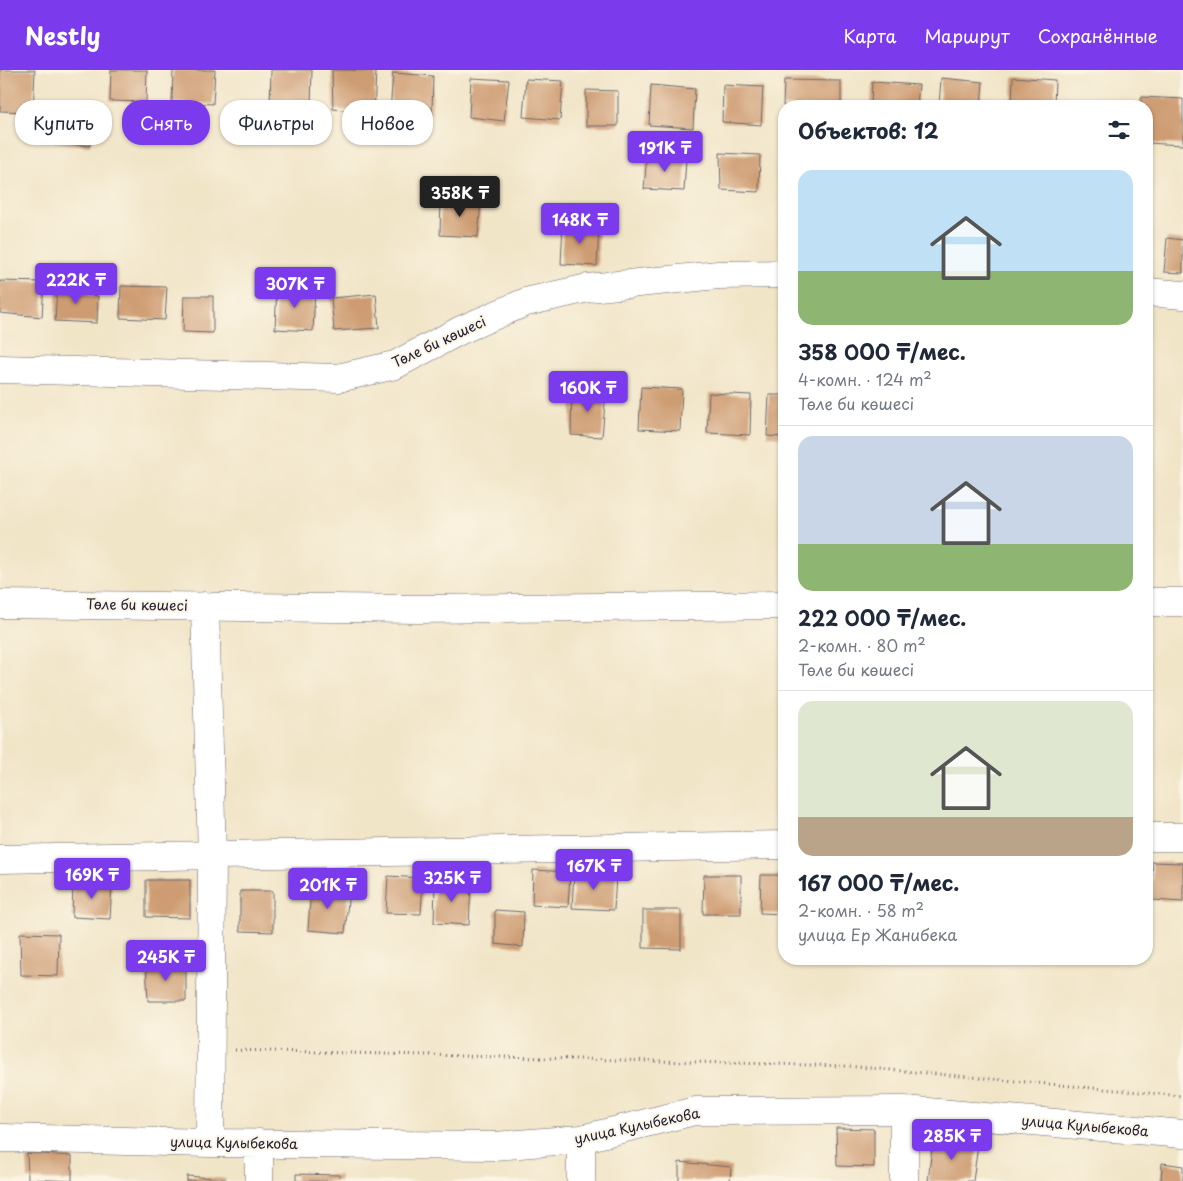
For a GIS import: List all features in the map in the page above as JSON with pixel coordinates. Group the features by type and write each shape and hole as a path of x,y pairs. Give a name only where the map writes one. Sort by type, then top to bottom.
{"street":[{"name":"Төле би көшесі","path":"0,369 338,378 395,365 461,330 526,302 588,288 718,275 778,274"},
{"path":"1153,293 1183,295"},
{"path":"1153,602 1183,602"},
{"name":"Төле би көшесі","path":"0,604 417,609 778,605"},
{"path":"205,606 212,856 210,1143"},
{"path":"1153,837 1183,837"},
{"path":"0,859 778,845"},
{"path":"904,1110 904,1181"},
{"name":"улица Кулыбекова","path":"0,1138 210,1143 494,1146 581,1139 695,1112 904,1110 1183,1134"},
{"path":"581,1139 581,1181"},
{"path":"259,1143 259,1181"}],"path":[{"path":"212,1050 847,1066 1183,1096"}],"building":[{"path":"0,70 35,70 34,100 15,100 15,111 0,111"},
{"path":"111,70 147,70 146,100 110,100"},
{"path":"173,70 215,70 213,104 210,104 210,100 172,100"},
{"path":"271,70 312,70 311,100 270,100"},
{"path":"332,70 376,71 375,100 342,100 342,110 333,109"},
{"path":"393,73 433,76 432,100 391,100"},
{"path":"1013,77 1055,80 1054,100 1012,100"},
{"path":"471,78 509,80 504,121 469,117"},
{"path":"941,78 983,82 982,100 939,100"},
{"path":"526,79 563,81 560,120 523,117"},
{"path":"784,80 841,81 841,100 783,100"},
{"path":"872,82 919,85 918,100 871,100"},
{"path":"651,85 695,89 693,128 649,125"},
{"path":"723,85 763,87 761,125 722,122"},
{"path":"586,90 618,91 618,126 586,126"},
{"path":"1141,97 1183,99 1183,145 1153,143 1153,100 1141,100"},
{"path":"720,153 760,155 759,192 721,190"},
{"path":"647,154 686,157 684,191 644,189"},
{"path":"441,198 481,202 478,237 440,235"},
{"path":"563,224 599,226 597,266 561,264"},
{"path":"1167,238 1183,240 1183,273 1164,272"},
{"path":"0,281 44,282 42,317 0,313"},
{"path":"57,285 88,287 88,295 98,296 97,323 55,321"},
{"path":"121,286 167,287 165,320 120,318"},
{"path":"277,287 315,289 313,331 275,329"},
{"path":"376,294 379,328 334,331 331,298"},
{"path":"184,296 213,296 213,333 183,332"},
{"path":"641,387 682,389 680,431 639,429"},
{"path":"572,388 606,392 602,437 571,435"},
{"path":"709,393 751,395 750,435 707,433"},
{"path":"769,395 778,395 778,437 767,436"},
{"path":"1153,862 1183,863 1183,902 1153,900"},
{"path":"533,870 570,872 568,907 532,905"},
{"path":"574,873 616,875 614,910 572,908"},
{"path":"704,875 741,875 741,914 703,914"},
{"path":"761,875 778,875 778,914 760,913"},
{"path":"388,876 423,878 421,914 386,913"},
{"path":"146,880 190,880 190,918 146,917"},
{"path":"73,881 112,883 110,919 72,917"},
{"path":"435,882 471,884 469,925 434,923"},
{"path":"311,887 349,890 345,933 308,930"},
{"path":"240,891 273,891 273,932 240,931"},
{"path":"495,910 524,912 523,947 495,944"},
{"path":"643,910 681,910 681,949 643,948"},
{"path":"20,933 59,934 58,976 21,975"},
{"path":"146,964 186,964 186,1001 148,1001"},
{"path":"836,1128 874,1129 874,1167 837,1166"},
{"path":"933,1139 978,1145 973,1181 928,1181"},
{"path":"27,1153 72,1156 72,1181 28,1179"},
{"path":"679,1162 731,1167 730,1181 679,1181"},
{"path":"1162,1163 1183,1166 1183,1181 1161,1181"},
{"path":"296,1174 340,1175 339,1181 296,1181"},
{"path":"187,1176 226,1179 226,1181 187,1181"}]}
